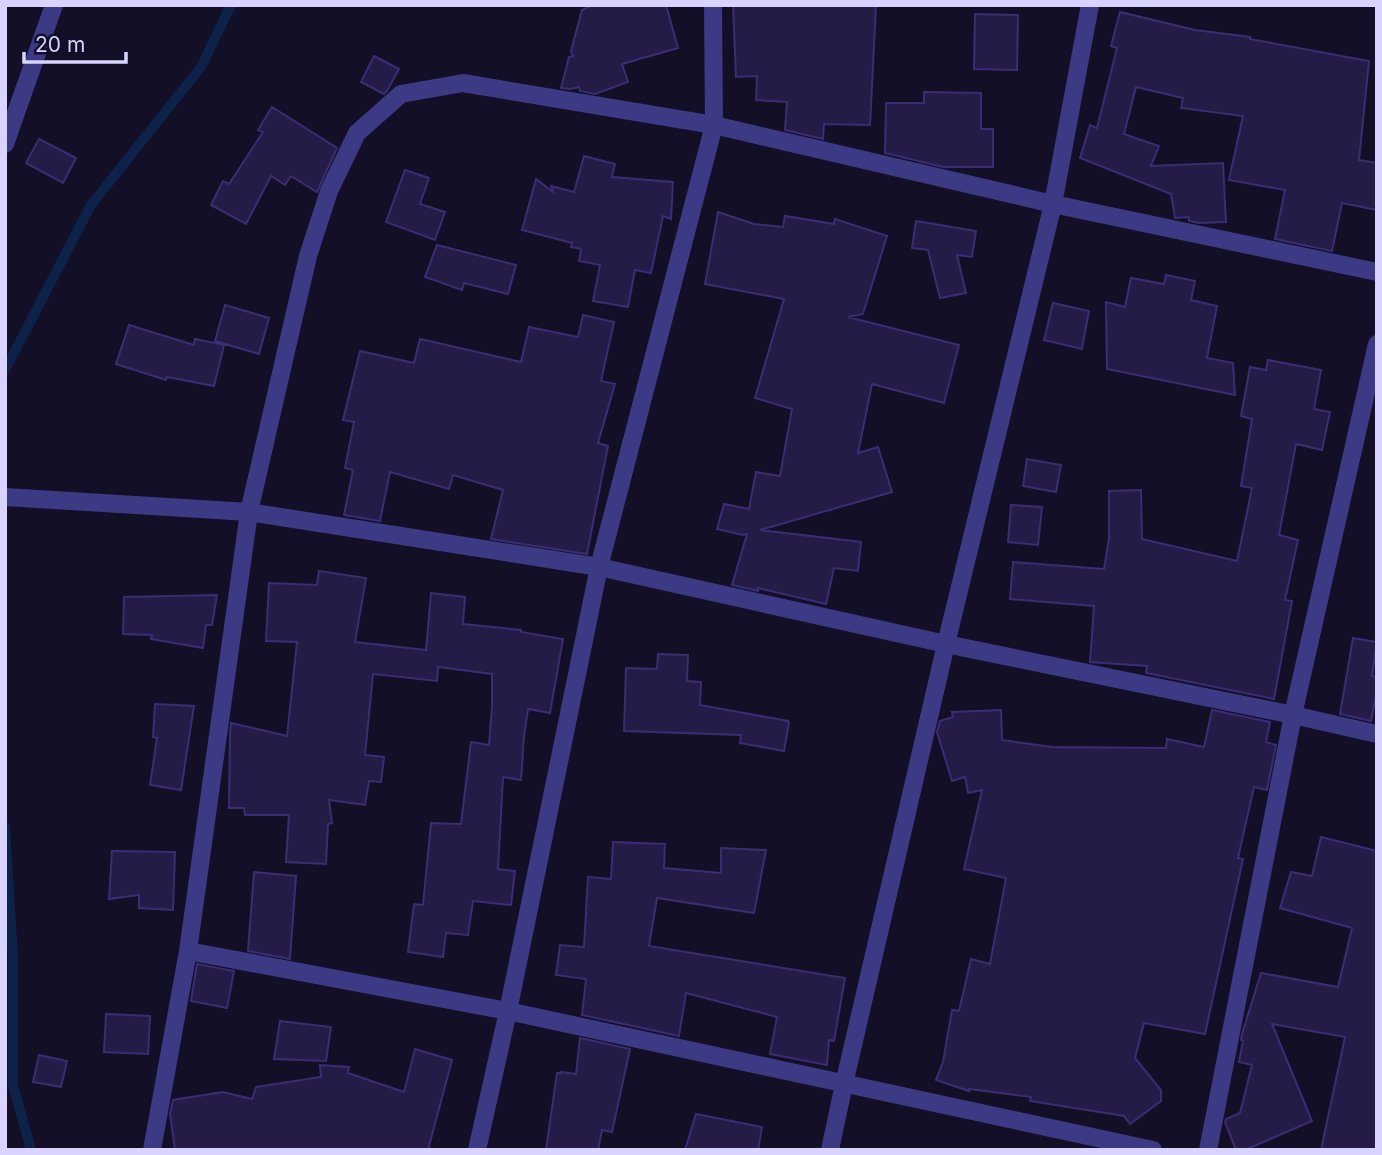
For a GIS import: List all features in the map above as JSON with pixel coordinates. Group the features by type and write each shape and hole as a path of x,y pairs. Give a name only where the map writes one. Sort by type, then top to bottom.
{"street":[{"path":"5,144 54,5"},
{"path":"477,1150 599,567 714,125 713,5"},
{"path":"830,1150 946,644 1053,204 1090,5"},
{"path":"152,1150 188,951 249,512 308,256 329,191 357,133 401,94 463,83 714,125 1053,204 1377,272"},
{"path":"1208,1150 1293,715 1377,344"},
{"path":"5,498 249,512 599,567 946,644 1377,734"},
{"path":"188,951 508,1011 1153,1150"}],"building":[{"path":"593,5 666,5 678,48 622,64 628,82 595,94 580,91 579,87 561,88 569,57 573,56 571,51 582,10"},
{"path":"733,5 876,5 870,125 824,124 823,139 785,130 787,102 756,100 757,76 736,77"},
{"path":"1120,12 1195,30 1250,37 1369,61 1359,160 1377,163 1377,210 1342,203 1332,251 1275,239 1285,190 1229,180 1243,116 1181,108 1183,98 1136,87 1124,134 1159,146 1151,166 1223,163 1226,222 1199,223 1189,221 1189,217 1175,218 1171,194 1080,158 1090,125 1097,128 1117,48 1111,46"},
{"path":"975,14 1018,15 1017,70 974,69"},
{"path":"374,56 399,69 384,94 361,82"},
{"path":"924,92 981,93 981,129 993,129 993,167 943,167 885,153 886,103 924,103"},
{"path":"272,107 337,148 317,192 291,176 285,185 271,176 246,224 211,205 223,181 229,184 263,132 258,130"},
{"path":"39,139 76,158 63,183 26,163"},
{"path":"584,156 615,164 612,177 673,182 671,219 663,216 651,273 635,270 628,307 593,301 600,265 579,261 581,249 571,247 572,243 522,230 536,179 553,192 551,186 574,192"},
{"path":"405,170 429,178 420,204 445,212 435,240 386,222"},
{"path":"718,212 754,224 783,227 785,216 834,224 835,219 887,236 863,314 848,317 959,345 944,403 872,384 858,453 878,447 892,492 760,530 861,542 858,571 834,568 826,604 758,588 758,591 732,585 747,534 717,529 724,504 749,509 756,472 780,476 792,409 755,398 784,299 705,284"},
{"path":"916,221 976,231 972,257 957,255 966,293 940,298 928,250 912,248"},
{"path":"437,245 516,265 508,294 464,283 462,290 425,277"},
{"path":"1166,275 1195,281 1191,300 1217,306 1207,358 1233,363 1235,395 1107,369 1106,302 1125,307 1131,278 1164,284"},
{"path":"1053,303 1089,311 1082,349 1044,340"},
{"path":"225,305 269,318 259,354 215,341"},
{"path":"583,315 614,322 601,381 615,384 598,443 608,446 587,554 491,539 503,490 453,475 449,489 390,472 380,521 344,515 353,470 345,468 354,422 343,420 360,351 414,363 420,339 521,362 529,327 578,337"},
{"path":"129,325 194,345 195,339 224,345 214,386 167,377 166,380 116,364"},
{"path":"1268,360 1321,370 1314,409 1330,412 1322,450 1296,444 1279,535 1298,540 1285,600 1292,601 1274,699 1146,673 1147,666 1090,662 1094,606 1010,599 1013,562 1104,569 1109,539 1109,491 1141,490 1142,539 1237,561 1252,488 1241,486 1252,419 1241,416 1250,367 1266,370"},
{"path":"1027,459 1061,465 1056,492 1023,486"},
{"path":"1011,505 1042,507 1038,545 1008,542"},
{"path":"319,571 366,578 355,642 426,650 431,593 465,597 463,624 521,630 563,639 550,713 528,709 521,780 503,777 498,869 515,871 511,905 473,901 468,935 446,933 443,957 408,952 414,904 423,905 431,823 461,824 471,742 489,745 492,674 438,667 437,681 373,674 365,755 384,757 381,782 369,781 365,805 329,800 332,823 328,824 326,864 286,862 289,815 245,815 244,808 229,808 231,723 287,736 297,642 266,641 269,583 317,585"},
{"path":"217,595 212,625 206,625 203,648 151,639 152,635 123,634 124,597"},
{"path":"1353,638 1377,642 1372,676 1377,677 1377,689 1371,721 1340,714"},
{"path":"658,654 688,655 687,681 701,682 700,705 788,721 784,751 740,743 741,735 624,731 626,668 657,669"},
{"path":"155,704 194,706 181,790 150,785 157,738 153,737"},
{"path":"1001,710 1002,740 1052,747 1166,748 1167,739 1204,747 1212,710 1270,722 1266,742 1276,745 1267,790 1254,787 1238,858 1243,859 1205,1034 1144,1023 1135,1058 1161,1090 1161,1101 1130,1124 1124,1116 1030,1101 1031,1097 969,1091 936,1080 943,1062 952,1010 959,1011 971,959 990,964 1006,878 964,869 982,790 968,793 965,777 952,781 937,732 940,721 953,717 952,712"},
{"path":"1321,837 1377,851 1377,1150 1321,1150 1345,1037 1272,1024 1312,1121 1245,1150 1236,1150 1225,1122 1240,1113 1252,1065 1239,1062 1241,1040 1261,973 1338,987 1352,928 1280,908 1291,872 1312,876"},
{"path":"613,842 665,844 664,868 721,873 721,848 766,850 754,913 657,898 649,946 845,978 834,1041 829,1040 827,1065 770,1054 777,1017 686,993 679,1036 582,1015 586,979 556,975 560,945 584,947 588,877 611,879"},
{"path":"112,851 175,852 173,910 139,908 139,895 109,899"},
{"path":"254,872 296,876 290,959 248,951"},
{"path":"197,964 234,971 227,1008 191,1001"},
{"path":"106,1014 150,1016 148,1054 104,1052"},
{"path":"280,1021 331,1027 326,1061 274,1059"},
{"path":"580,1038 630,1049 612,1132 602,1130 598,1150 546,1150 557,1073 576,1074"},
{"path":"415,1049 452,1060 428,1150 175,1150 170,1114 173,1100 223,1092 252,1099 256,1087 321,1077 320,1065 349,1067 348,1073 404,1092"},
{"path":"39,1055 67,1061 61,1087 33,1082"},
{"path":"696,1114 762,1127 758,1150 685,1150"}],"waterway":[{"path":"5,370 91,205 201,67 231,5"},
{"path":"5,827 13,957 13,1085 31,1150"}]}
